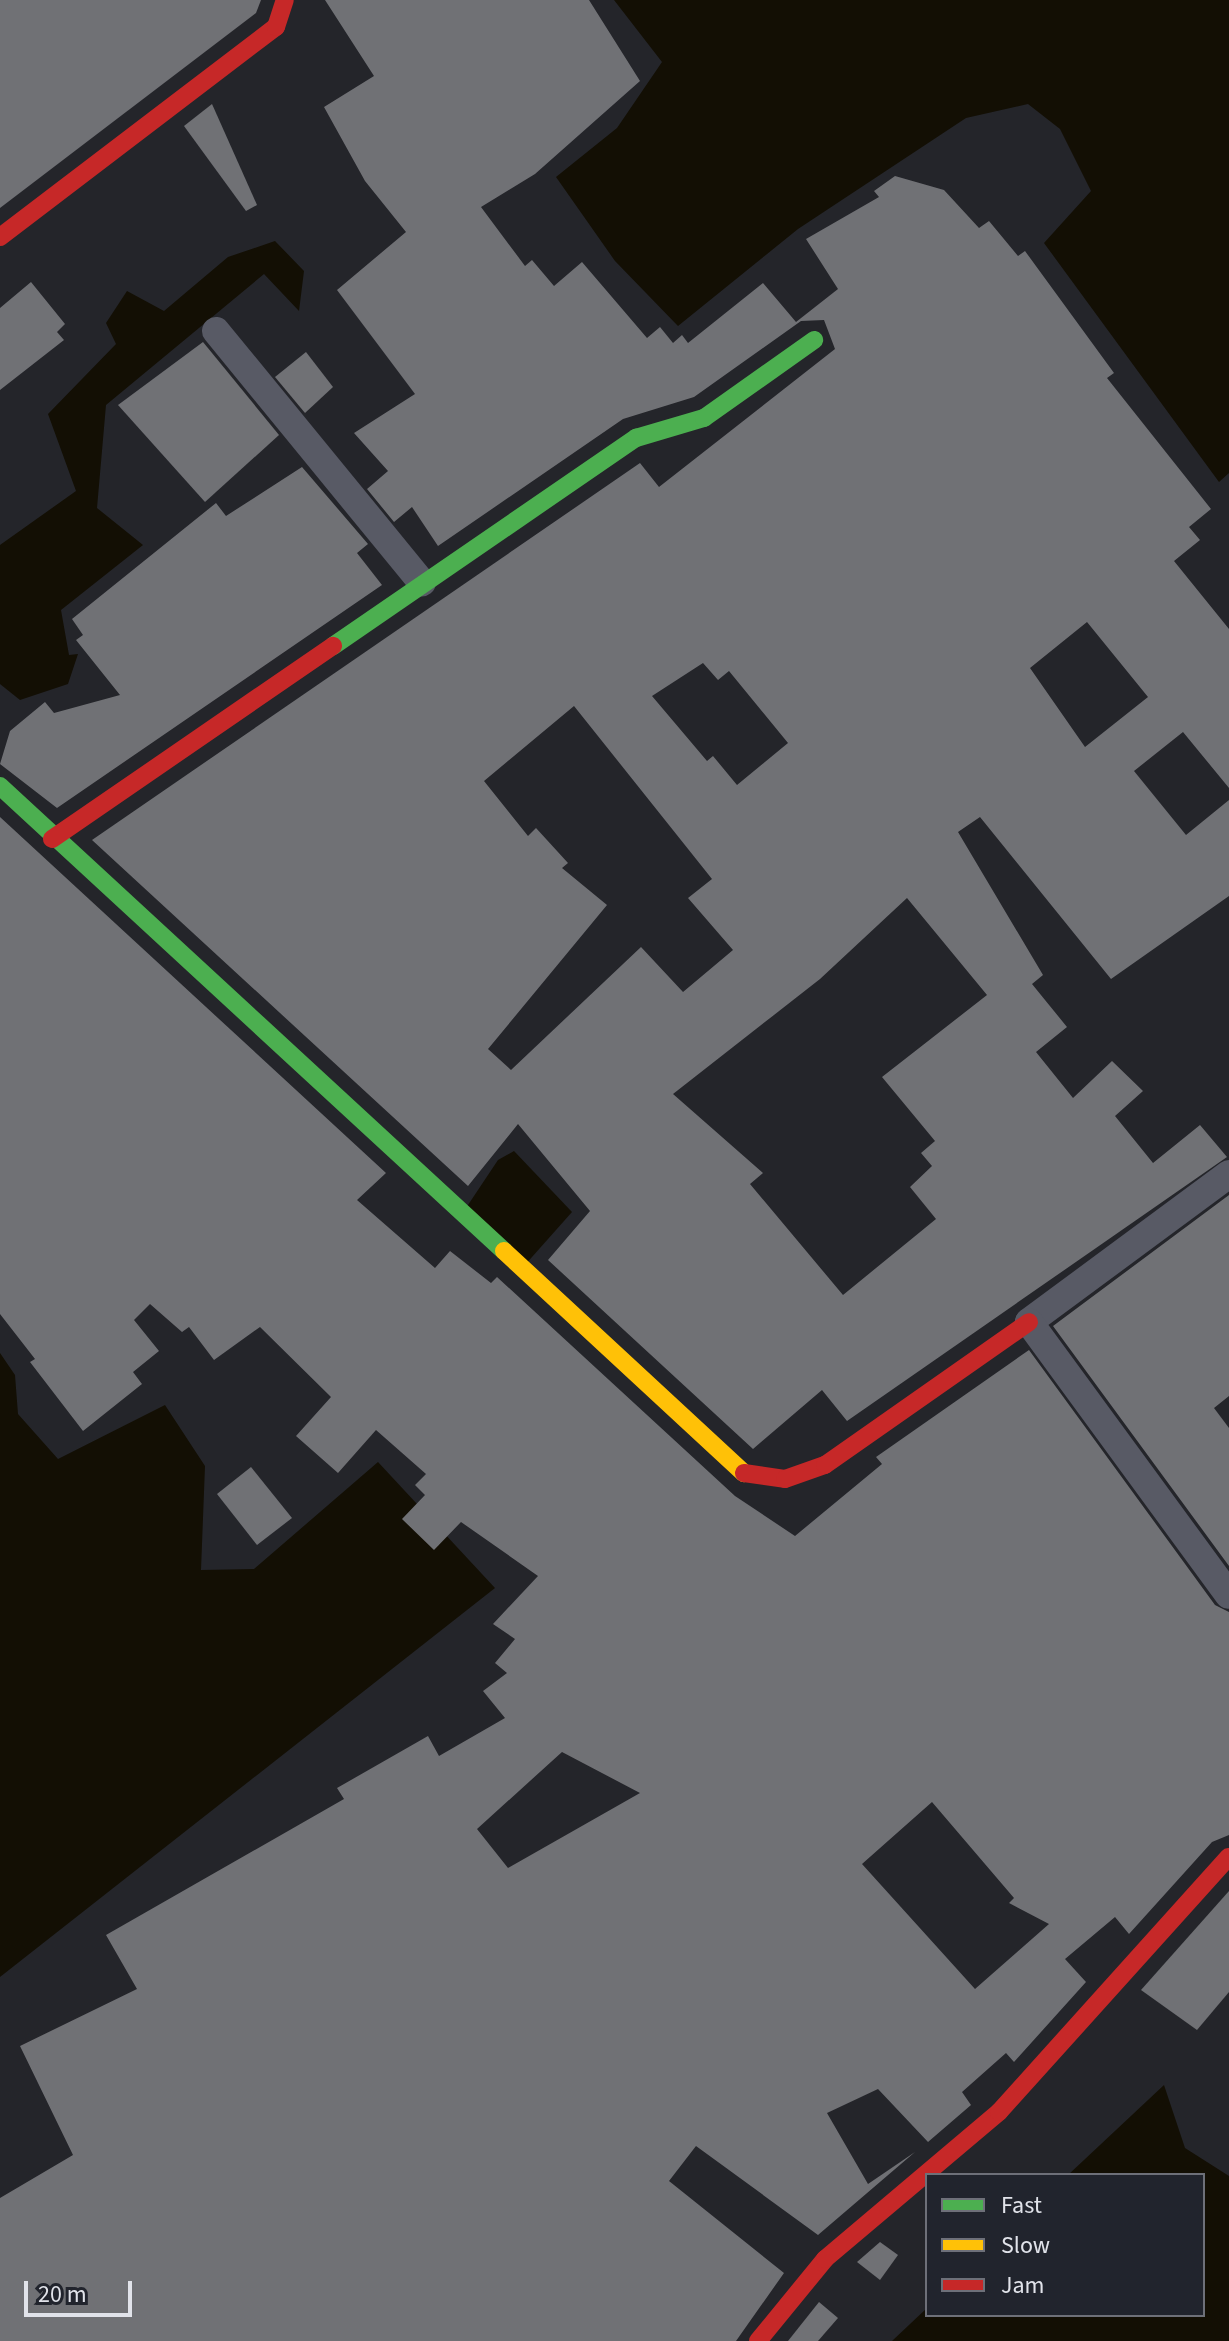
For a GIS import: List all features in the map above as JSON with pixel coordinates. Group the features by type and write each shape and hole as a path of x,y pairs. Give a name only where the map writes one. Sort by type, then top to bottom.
{"street":[{"path":"0,237 276,27 285,0"},
{"path":"216,331 422,583"},
{"path":"52,839 636,438 704,418 814,340"},
{"path":"0,786 52,839 271,1031 751,1479 785,1479 825,1465 1029,1322 1229,1174"},
{"path":"1029,1322 1229,1595"},
{"path":"927,2173 999,2112 1229,1857"},
{"path":"758,2341 825,2259 925,2175"}],"shaded area":[{"path":"614,0 1229,0 1229,473 1219,482 1044,243 1091,191 1060,129 1028,104 966,118 798,229 678,326 615,261 556,177 617,128 662,62"},
{"path":"275,241 304,271 299,311 264,274 106,405 97,508 143,545 61,610 69,655 78,654 68,684 20,700 0,684 0,545 76,491 48,414 116,344 106,323 127,291 164,311 228,257"},
{"path":"514,1151 572,1212 524,1266 464,1211 498,1160"},
{"path":"0,1353 15,1375 18,1414 58,1459 165,1405 205,1466 201,1570 254,1569 378,1462 495,1588 0,1977"},
{"path":"1164,2085 1185,2148 1229,2176 1229,2341 892,2341 925,2310 925,2317 1205,2317 1205,2173 1070,2173"}],"building":[{"path":"0,0 261,0 256,13 0,208"},
{"path":"325,0 589,0 640,81 535,174 481,207 525,266 532,260 554,286 582,262 647,338 660,327 673,343 682,335 688,343 763,283 796,322 838,289 806,239 879,197 874,191 895,176 944,190 979,228 989,221 1018,256 1025,251 1114,373 1107,378 1211,509 1189,527 1200,540 1174,561 1229,629 1229,788 1183,732 1134,771 1186,835 1229,800 1229,896 1111,979 980,817 958,832 1043,975 1032,984 1067,1027 1036,1052 1073,1098 1112,1061 1143,1091 1115,1116 1153,1163 1200,1125 1227,1157 847,1421 822,1390 753,1449 548,1260 590,1211 518,1124 468,1186 92,840 640,463 659,487 835,349 824,320 801,321 694,397 623,419 438,546 412,507 394,522 367,489 388,471 354,433 415,394 337,290 406,232 365,181 324,107 374,76","holes":["1087,622 1148,697 1085,747 1030,668","703,663 718,680 729,671 788,743 737,785 713,756 707,761 652,696","574,706 712,879 688,898 733,950 683,992 641,947 511,1070 488,1049 607,905 562,868 568,863 536,828 528,836 484,781","907,898 987,995 882,1077 935,1141 921,1153 932,1166 910,1187 936,1219 843,1295 750,1184 763,1173 673,1094 820,979"]},
{"path":"212,104 257,205 246,211 184,126"},
{"path":"31,282 65,324 57,332 64,340 0,390 0,308"},
{"path":"203,342 279,435 205,502 118,405"},
{"path":"306,352 333,387 305,413 275,377"},
{"path":"302,467 368,544 357,553 382,585 57,808 0,764 10,731 45,702 54,713 120,695 76,640 83,635 72,619 216,503 226,516"},
{"path":"0,817 386,1173 357,1200 435,1268 450,1251 491,1283 497,1277 735,1496 795,1536 882,1464 876,1457 1029,1350 1215,1605 1229,1612 1229,1835 1212,1842 1129,1934 1115,1917 1065,1959 1086,1982 1014,2062 1006,2053 962,2092 971,2105 928,2142 878,2089 827,2113 868,2184 915,2152 818,2235 696,2146 669,2181 784,2273 736,2341 0,2341 0,2198 73,2155 20,2046 137,1989 106,1935 344,1799 337,1788 428,1736 439,1756 505,1718 483,1691 507,1673 495,1663 515,1639 493,1624 538,1576 461,1522 434,1550 402,1519 425,1495 415,1485 426,1474 376,1430 338,1473 296,1436 331,1397 260,1327 214,1360 189,1327 182,1332 150,1304 134,1320 159,1351 133,1372 142,1384 83,1431 30,1362 35,1359 0,1314","holes":["562,1752 640,1793 508,1868 477,1829","932,1802 1014,1898 1009,1903 1049,1924 975,1989 862,1864"]},
{"path":"1229,1195 1229,1396 1214,1408 1229,1428 1229,1566 1053,1326"},
{"path":"251,1467 292,1518 257,1545 217,1494"},
{"path":"1229,1891 1229,1992 1197,2030 1141,1990"},
{"path":"880,2242 898,2255 880,2280 857,2262"},
{"path":"819,2302 838,2318 818,2341 788,2341"}],"traffic: fast":[{"path":"333,646 636,438 704,418 814,340"},
{"path":"0,786 504,1251"}],"traffic: slow":[{"path":"504,1251 744,1473"}],"traffic: jam":[{"path":"0,237 276,27 285,0"},
{"path":"52,839 333,646"},
{"path":"744,1473 785,1479 825,1465 1029,1322"},
{"path":"927,2173 999,2112 1229,1857"},
{"path":"758,2341 825,2259 925,2175"}]}
